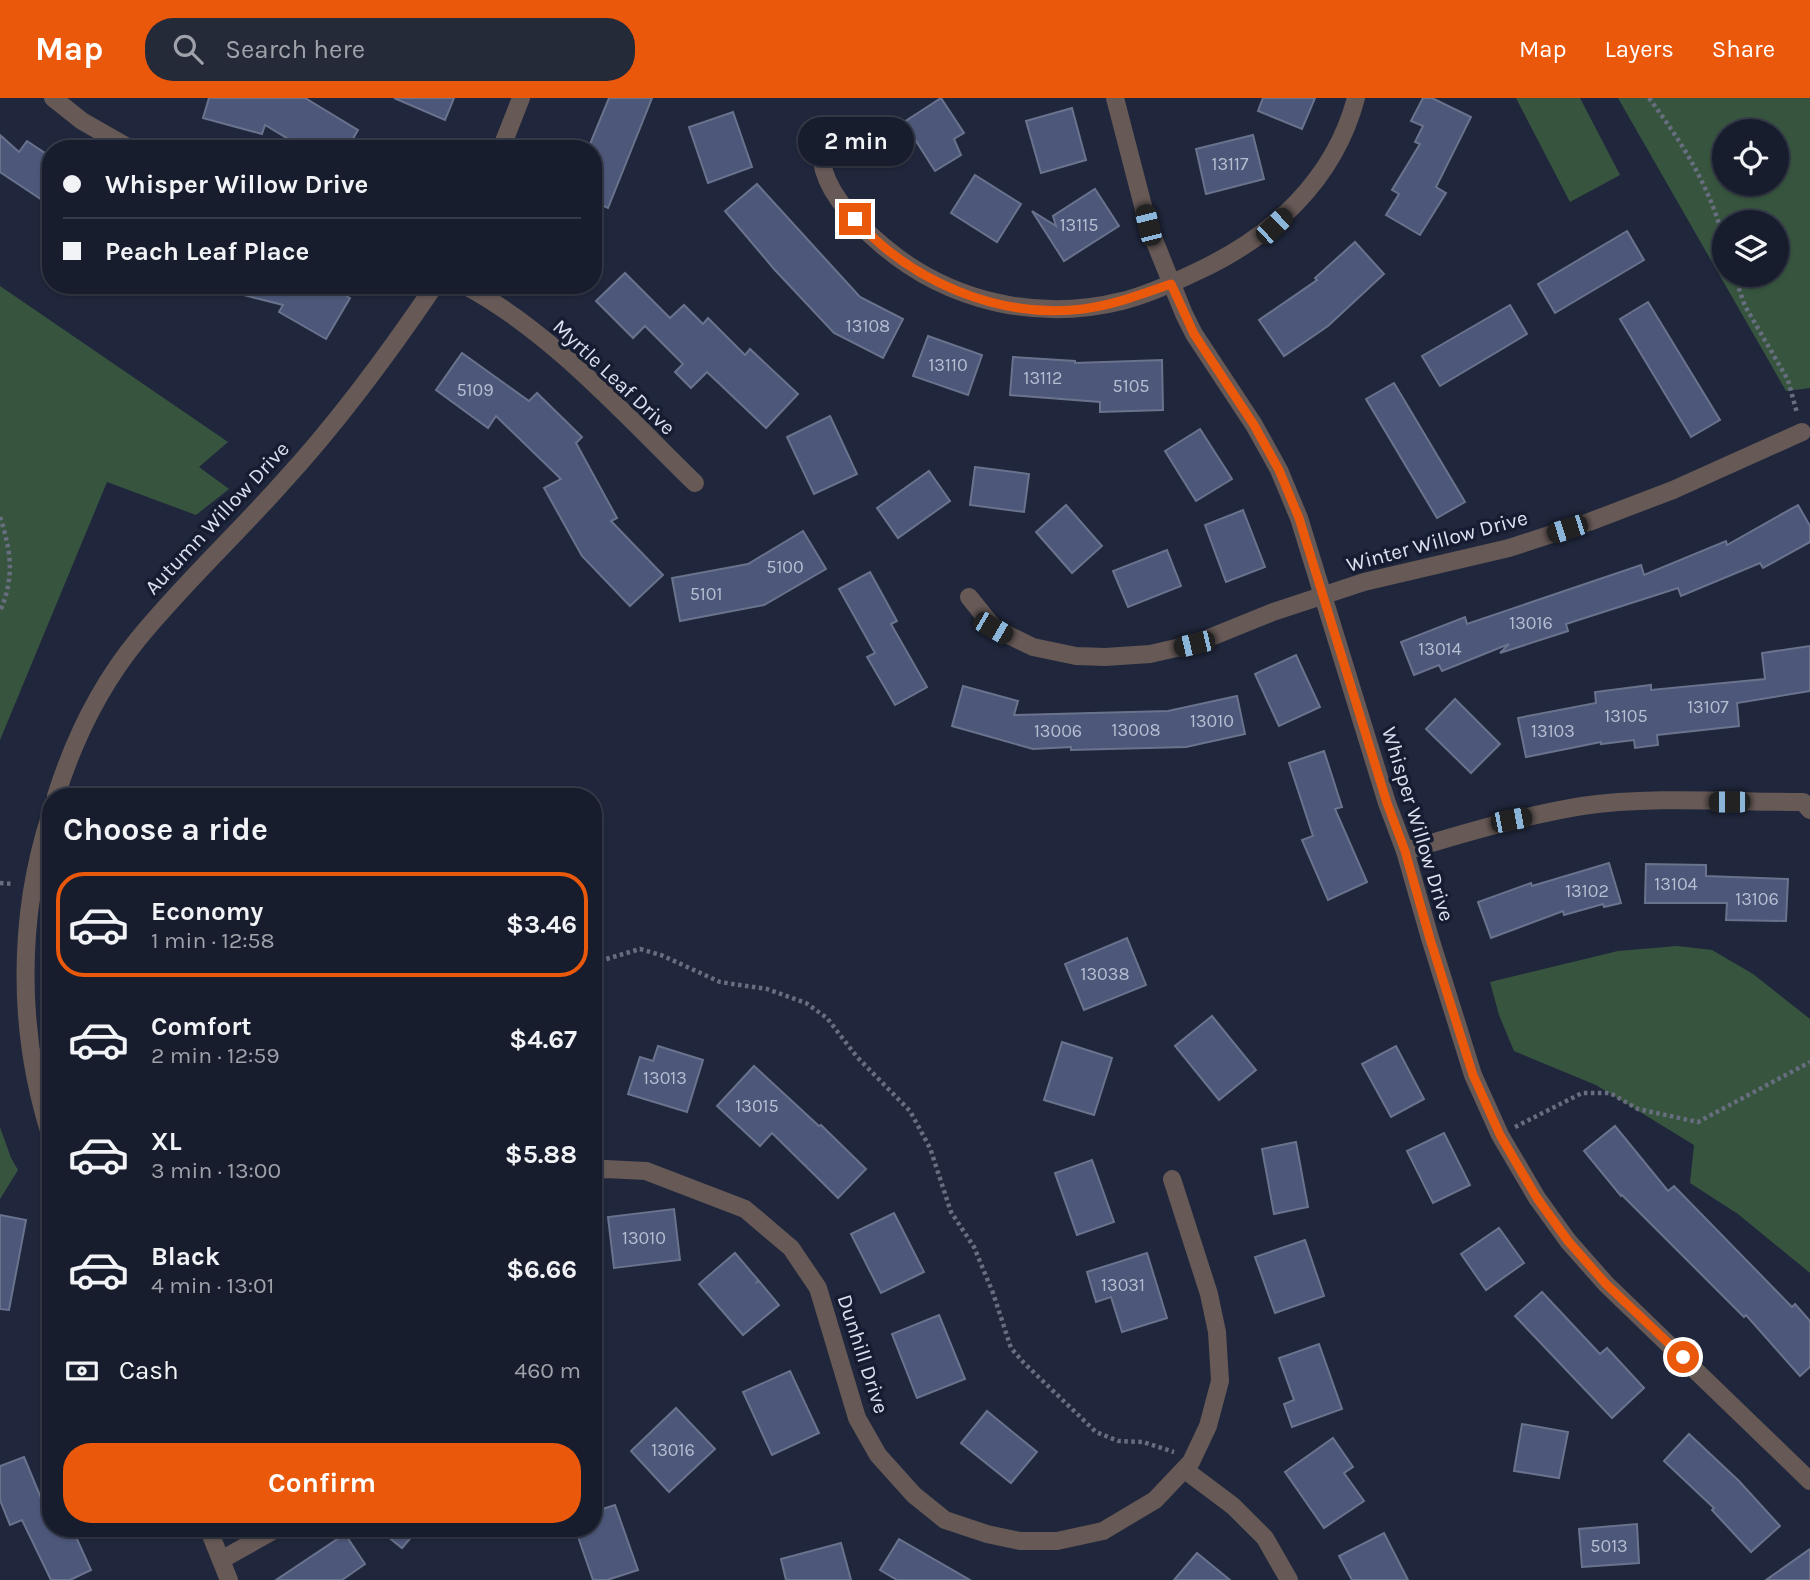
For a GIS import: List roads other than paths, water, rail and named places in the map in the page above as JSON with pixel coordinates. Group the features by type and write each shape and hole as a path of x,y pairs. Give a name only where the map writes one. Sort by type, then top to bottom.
{"street":[{"path":"53,98 82,121 115,140"},
{"path":"505,140 520,98"},
{"name":"Whisper Willow Drive","path":"1115,98 1148,225 1171,284 1194,334 1254,425 1279,470 1299,518 1473,1075 1500,1135 1537,1198 1568,1241 1606,1284 1810,1481"},
{"path":"821,129 822,163 831,185 844,206 867,232 894,255 950,288 1004,305 1061,310 1083,309 1124,301 1171,284 1246,247 1274,226 1319,175 1338,144 1356,98"},
{"name":"Autumn Willow Drive","path":"59,788 82,727 109,681 138,640 286,479 394,345 429,294"},
{"name":"Myrtle Leaf Drive","path":"480,294 549,344 695,484"},
{"name":"Winter Willow Drive","path":"969,597 993,628 1034,647 1076,656 1105,657 1150,653 1194,644 1273,612 1364,582 1509,548 1589,522 1673,490 1802,432"},
{"path":"1405,851 1511,820 1584,806 1650,801 1806,806"},
{"path":"42,862 26,935 29,1041 42,1105"},
{"name":"Dunhill Drive","path":"602,1170 646,1171 745,1209 791,1248 818,1288 857,1418 878,1455 914,1495 944,1520 1020,1541 1058,1541 1103,1531 1155,1500 1188,1466 1208,1426 1220,1381 1217,1332 1209,1294 1172,1179"},
{"path":"1188,1466 1265,1538 1289,1580"},
{"path":"212,1537 229,1580"},
{"path":"221,1560 262,1537"}]}
